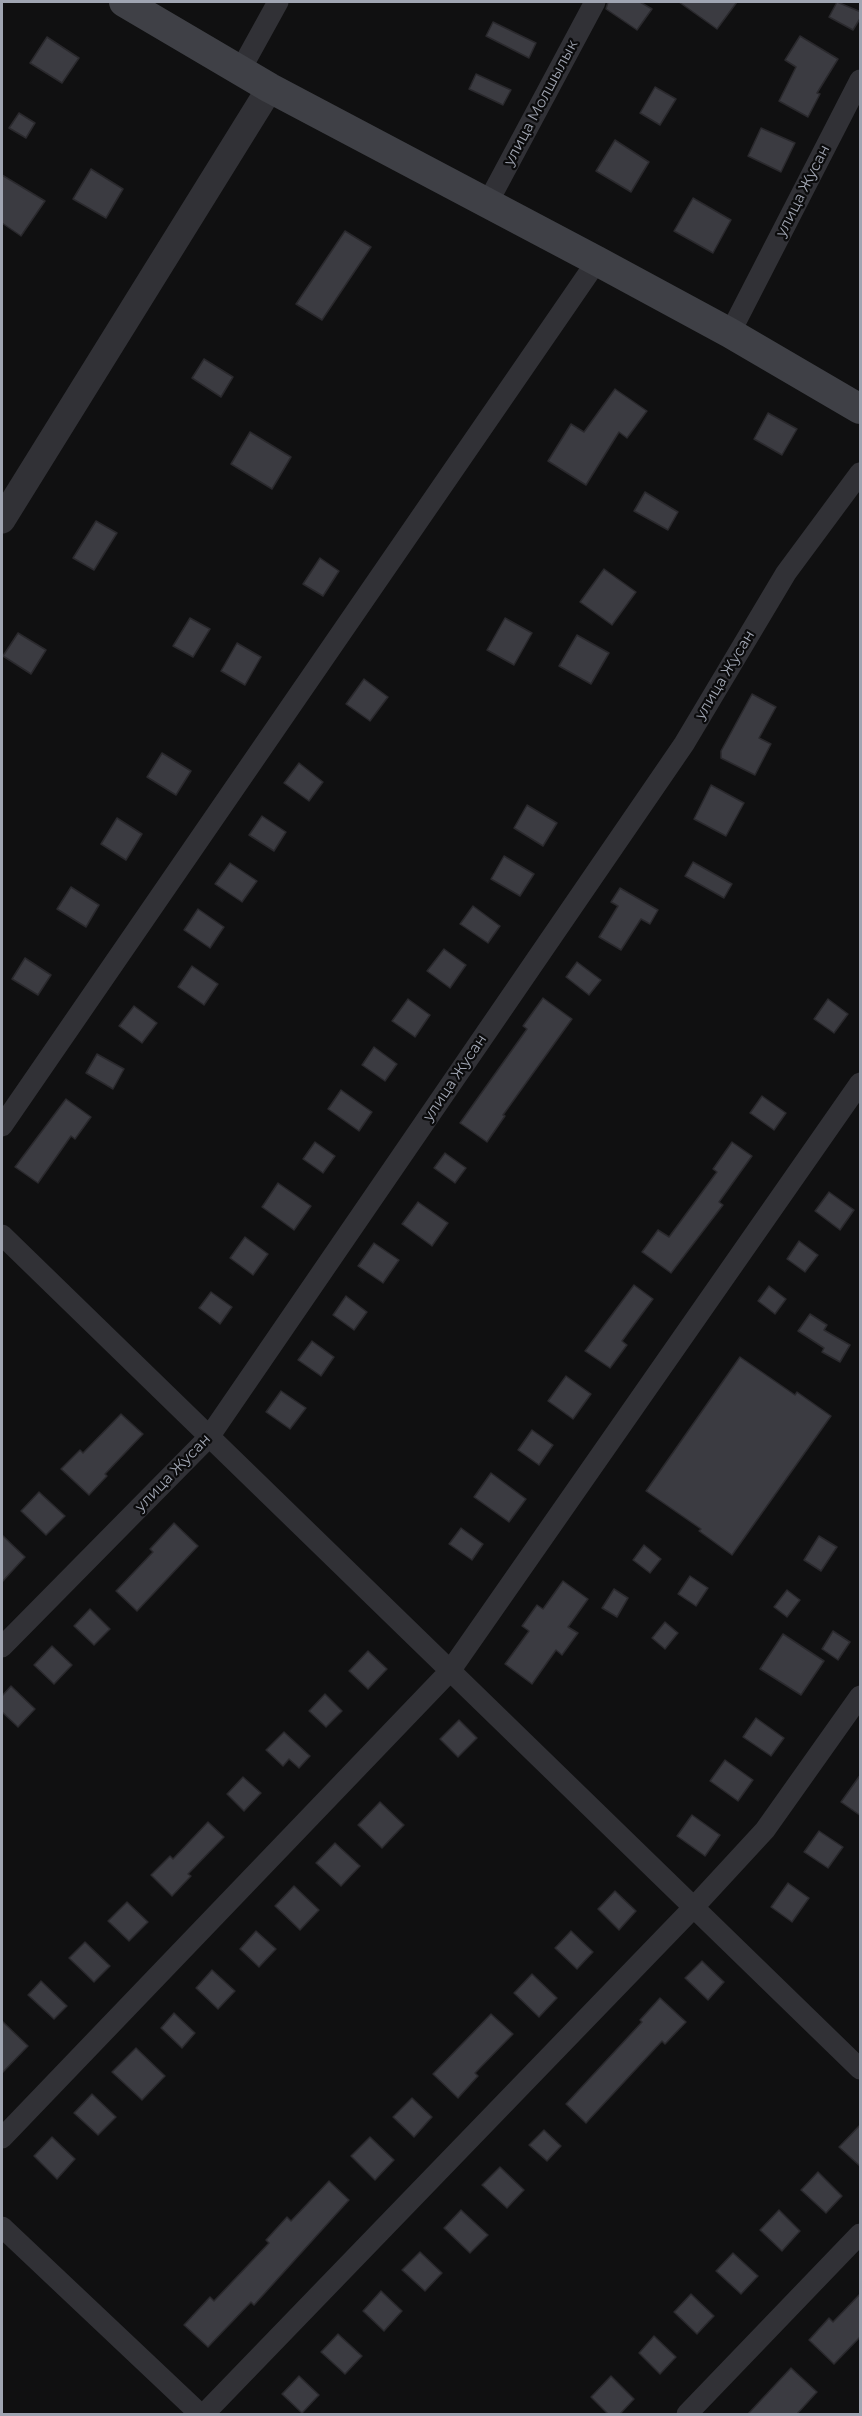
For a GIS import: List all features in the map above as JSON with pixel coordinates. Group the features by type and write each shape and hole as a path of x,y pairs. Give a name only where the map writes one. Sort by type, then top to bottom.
{"main road":[{"path":"124,2 270,88 730,333 861,409"}],"street":[{"path":"241,69 278,2"},
{"name":"улица Молшылык","path":"487,204 595,2"},
{"name":"улица Жусан","path":"730,333 861,80"},
{"path":"2,519 270,88"},
{"path":"2,1126 597,261"},
{"name":"улица Жусан","path":"2,1647 209,1437 684,744 786,573 861,472"},
{"path":"2,2138 450,1671 861,1083"},
{"path":"2,1235 861,2069"},
{"path":"2,2227 202,2415 693,1908 765,1830 861,1696"},
{"path":"687,2415 861,2234"}],"building":[{"path":"608,2 640,2 652,9 637,30 606,9"},
{"path":"679,2 737,2 717,29"},
{"path":"837,2 861,12 861,17 853,30 829,17"},
{"path":"493,22 536,43 529,58 486,36"},
{"path":"800,36 838,59 817,93 820,94 808,117 779,101 796,67 785,60"},
{"path":"47,37 79,58 62,83 30,63"},
{"path":"476,74 511,90 503,105 469,89"},
{"path":"655,87 676,99 660,125 640,113"},
{"path":"19,113 35,123 26,138 9,128"},
{"path":"761,128 795,143 781,172 748,156"},
{"path":"615,140 649,162 631,192 596,171"},
{"path":"91,169 123,189 106,218 73,199"},
{"path":"2,175 45,201 21,236 2,223"},
{"path":"693,198 731,220 713,253 674,231"},
{"path":"345,231 371,247 322,320 296,304"},
{"path":"204,359 233,377 221,397 192,378"},
{"path":"615,389 647,411 627,438 619,432 586,485 548,461 571,424 584,432"},
{"path":"768,413 797,429 782,455 754,439"},
{"path":"250,432 291,457 272,489 231,464"},
{"path":"645,492 678,512 668,530 634,511"},
{"path":"96,521 117,533 94,570 73,558"},
{"path":"320,558 339,571 323,596 303,584"},
{"path":"604,569 636,592 612,625 580,602"},
{"path":"190,618 210,629 193,657 173,646"},
{"path":"505,618 532,633 514,665 487,650"},
{"path":"18,633 46,650 31,674 3,656"},
{"path":"577,635 609,653 591,684 559,666"},
{"path":"237,643 261,657 245,685 221,671"},
{"path":"364,679 388,697 370,721 346,704"},
{"path":"752,694 776,707 759,738 771,744 755,775 721,758 721,751"},
{"path":"162,753 191,771 176,795 147,777"},
{"path":"299,763 323,782 309,801 284,783"},
{"path":"711,785 744,803 726,836 694,819"},
{"path":"527,805 557,823 543,846 514,828"},
{"path":"262,816 286,832 274,851 249,835"},
{"path":"117,818 142,834 126,860 101,844"},
{"path":"504,856 534,874 520,896 491,879"},
{"path":"693,862 732,884 724,898 685,876"},
{"path":"230,863 257,881 242,902 215,884"},
{"path":"71,887 99,905 86,927 57,909"},
{"path":"620,888 658,910 650,924 641,919 621,950 599,937 618,906 611,902"},
{"path":"473,906 500,926 488,943 460,924"},
{"path":"198,909 224,927 210,948 184,930"},
{"path":"444,949 466,965 450,988 427,971"},
{"path":"25,958 51,975 38,995 12,979"},
{"path":"577,962 601,980 589,995 566,977"},
{"path":"192,966 218,984 204,1005 178,987"},
{"path":"543,998 572,1019 503,1115 505,1116 487,1142 460,1123 527,1029 523,1026"},
{"path":"408,999 430,1015 415,1037 392,1021"},
{"path":"828,999 848,1014 834,1033 814,1019"},
{"path":"134,1006 157,1023 142,1043 119,1026"},
{"path":"374,1047 397,1064 385,1081 362,1065"},
{"path":"97,1054 124,1069 113,1089 86,1073"},
{"path":"341,1090 372,1112 359,1131 328,1109"},
{"path":"762,1096 786,1113 774,1130 750,1113"},
{"path":"66,1099 91,1117 75,1139 71,1136 38,1183 15,1167"},
{"path":"315,1142 335,1156 323,1173 303,1159"},
{"path":"732,1142 752,1156 719,1202 723,1205 671,1273 642,1252 658,1230 669,1237 717,1172 713,1169"},
{"path":"445,1153 466,1168 455,1183 434,1168"},
{"path":"278,1183 311,1206 294,1230 262,1207"},
{"path":"829,1192 854,1210 840,1230 815,1211"},
{"path":"418,1202 448,1223 432,1246 402,1224"},
{"path":"245,1237 268,1254 253,1275 230,1258"},
{"path":"799,1241 818,1255 805,1272 787,1259"},
{"path":"374,1243 399,1260 383,1283 358,1266"},
{"path":"634,1285 653,1299 622,1341 627,1345 610,1368 585,1351"},
{"path":"769,1286 786,1299 775,1314 758,1301"},
{"path":"211,1292 232,1307 220,1324 199,1308"},
{"path":"346,1296 367,1312 354,1330 333,1315"},
{"path":"810,1314 827,1325 824,1330 850,1345 840,1362 822,1352 824,1348 798,1331"},
{"path":"312,1341 334,1357 321,1376 298,1360"},
{"path":"740,1357 795,1395 797,1392 831,1416 732,1555 699,1531 701,1529 646,1491"},
{"path":"566,1376 591,1394 573,1419 548,1401"},
{"path":"281,1391 306,1408 290,1429 266,1412"},
{"path":"121,1414 143,1434 105,1474 107,1476 89,1495 61,1469 80,1450 83,1453"},
{"path":"532,1430 553,1445 539,1465 518,1450"},
{"path":"491,1473 526,1499 509,1522 474,1497"},
{"path":"39,1492 65,1516 46,1535 21,1511"},
{"path":"174,1523 198,1546 137,1611 116,1591 153,1552 150,1549"},
{"path":"461,1528 483,1544 472,1560 449,1544"},
{"path":"2,1535 25,1557 2,1582"},
{"path":"819,1536 837,1547 821,1571 804,1560"},
{"path":"644,1545 661,1559 650,1573 633,1560"},
{"path":"690,1576 708,1588 696,1606 678,1594"},
{"path":"563,1581 588,1599 568,1627 578,1633 562,1655 556,1650 532,1684 505,1664 529,1631 522,1626 537,1605 543,1609"},
{"path":"614,1589 628,1598 617,1617 602,1608"},
{"path":"787,1590 800,1600 787,1617 774,1607"},
{"path":"90,1609 110,1629 94,1645 74,1626"},
{"path":"665,1622 678,1633 665,1649 652,1638"},
{"path":"833,1631 850,1642 838,1660 822,1649"},
{"path":"783,1634 824,1661 801,1695 760,1669"},
{"path":"52,1646 72,1665 54,1684 34,1665"},
{"path":"368,1651 387,1669 368,1689 349,1671"},
{"path":"11,1686 35,1709 18,1727 2,1712 2,1696"},
{"path":"325,1694 342,1711 326,1727 309,1711"},
{"path":"756,1718 784,1738 771,1756 743,1737"},
{"path":"459,1720 477,1738 458,1757 440,1739"},
{"path":"284,1732 310,1756 299,1768 289,1759 283,1766 266,1750"},
{"path":"725,1760 753,1780 738,1801 710,1781"},
{"path":"861,1774 861,1816 841,1802"},
{"path":"243,1777 261,1793 244,1811 227,1794"},
{"path":"380,1802 404,1825 382,1848 358,1825"},
{"path":"692,1815 720,1835 705,1856 677,1836"},
{"path":"208,1822 224,1837 188,1874 191,1876 172,1896 151,1875 170,1856 173,1859"},
{"path":"819,1831 843,1847 828,1868 804,1852"},
{"path":"335,1843 360,1866 341,1886 316,1863"},
{"path":"788,1883 809,1898 792,1922 771,1907"},
{"path":"294,1886 319,1910 300,1930 275,1906"},
{"path":"615,1891 636,1911 619,1930 598,1909"},
{"path":"127,1902 148,1922 129,1941 108,1921"},
{"path":"256,1931 276,1949 259,1967 240,1949"},
{"path":"571,1931 593,1952 577,1969 555,1948"},
{"path":"85,1942 110,1966 94,1982 69,1958"},
{"path":"702,1961 724,1982 708,2000 685,1978"},
{"path":"212,1970 235,1991 218,2009 196,1988"},
{"path":"532,1974 557,1998 539,2017 514,1993"},
{"path":"41,1981 67,2006 54,2019 28,1995"},
{"path":"660,1998 686,2022 665,2044 662,2041 586,2123 566,2104 642,2022 640,2020"},
{"path":"174,2013 195,2033 182,2048 161,2028"},
{"path":"491,2014 513,2034 475,2073 478,2076 458,2098 433,2074"},
{"path":"2,2021 28,2046 2,2073"},
{"path":"136,2048 165,2076 142,2100 112,2072"},
{"path":"92,2094 116,2117 98,2135 74,2113"},
{"path":"412,2098 432,2117 414,2137 393,2117"},
{"path":"861,2124 861,2167 839,2147"},
{"path":"544,2130 561,2146 547,2161 529,2145"},
{"path":"52,2137 75,2159 57,2179 34,2156"},
{"path":"370,2137 394,2160 375,2180 351,2156"},
{"path":"500,2167 524,2190 507,2208 482,2185"},
{"path":"818,2172 842,2196 826,2213 801,2190"},
{"path":"329,2181 349,2200 254,2305 251,2302 208,2347 184,2325 210,2297 214,2301 269,2243 266,2240 287,2217 291,2221"},
{"path":"461,2210 488,2235 470,2253 444,2228"},
{"path":"779,2210 800,2231 782,2251 760,2230"},
{"path":"420,2252 442,2273 425,2291 402,2270"},
{"path":"733,2253 758,2276 741,2294 716,2271"},
{"path":"381,2291 402,2311 384,2331 363,2311"},
{"path":"861,2293 861,2336 834,2364 809,2340 829,2318 833,2322"},
{"path":"691,2294 714,2316 697,2334 674,2312"},
{"path":"338,2334 362,2356 345,2374 321,2352"},
{"path":"654,2336 676,2357 660,2374 639,2353"},
{"path":"791,2368 817,2392 796,2415 747,2415"},
{"path":"299,2376 319,2395 302,2413 282,2394"},
{"path":"611,2376 634,2399 619,2415 609,2415 591,2397"}]}
